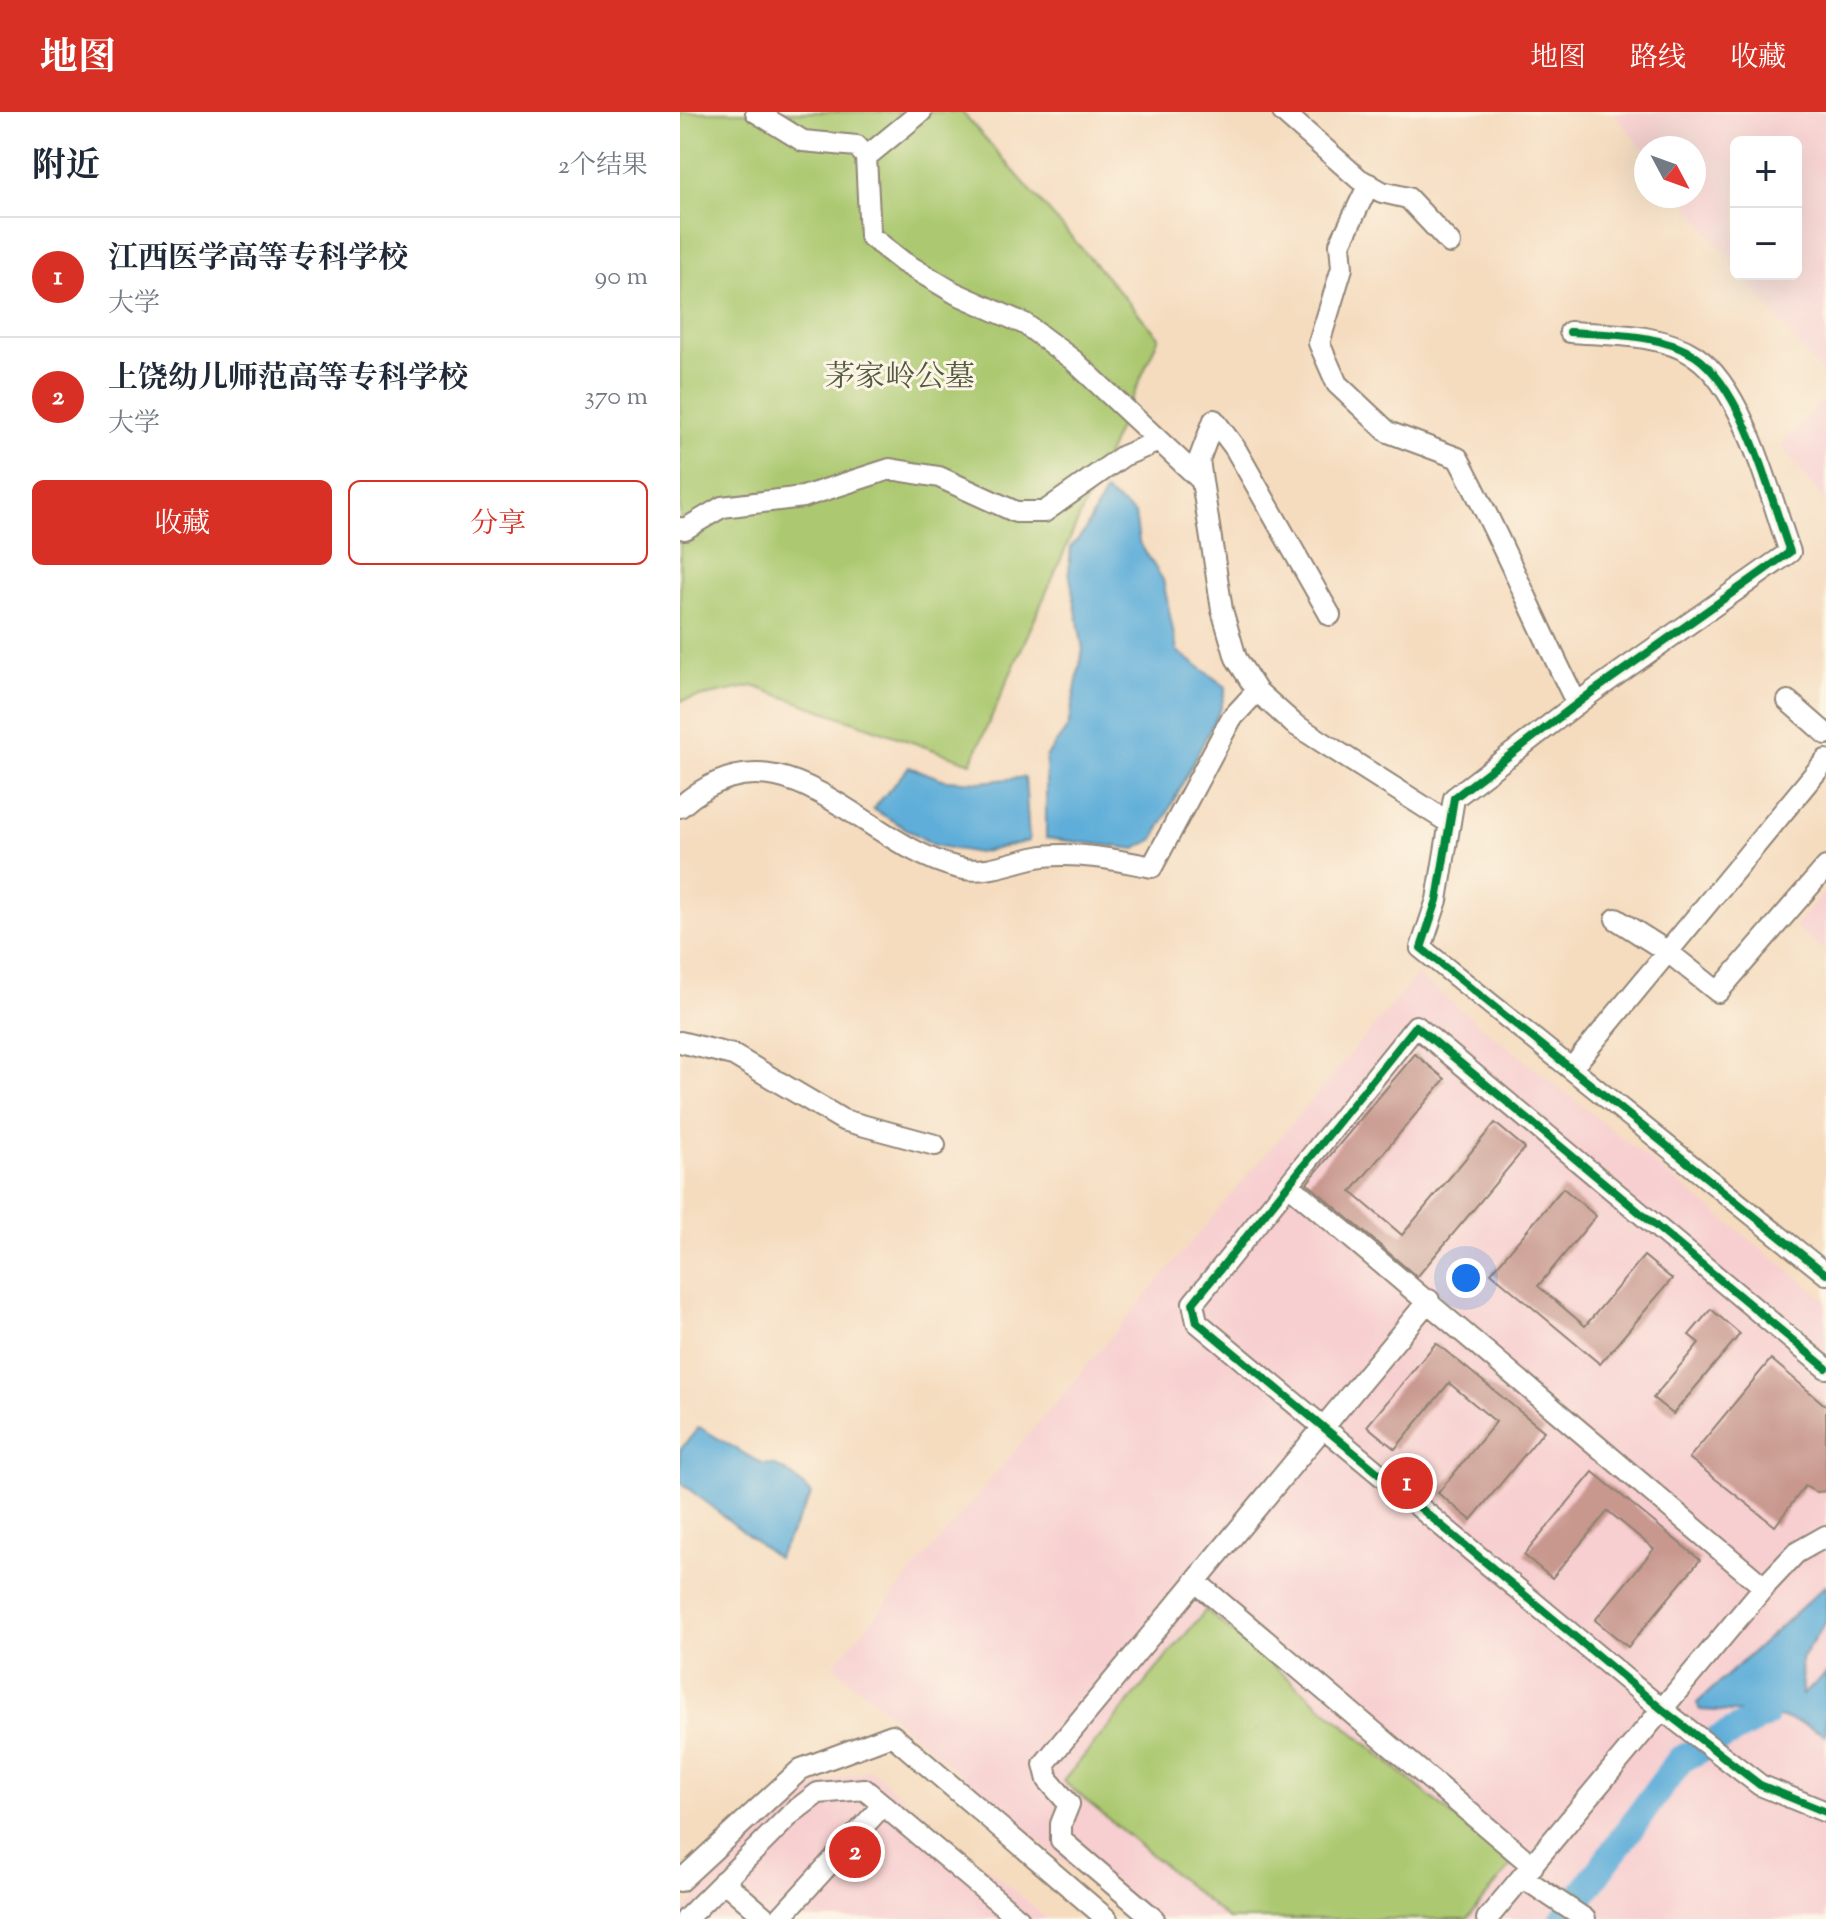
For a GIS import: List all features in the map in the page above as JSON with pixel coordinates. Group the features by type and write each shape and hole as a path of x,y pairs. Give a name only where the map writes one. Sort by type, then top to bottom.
{"street":[{"path":"756,112 803,141 857,146 866,157 870,236 903,262 955,293 1025,324 1073,360 1202,481"},
{"path":"866,157 921,112"},
{"path":"1283,112 1369,184 1382,192 1408,198 1450,243"},
{"path":"1369,184 1340,244 1342,268 1319,343 1337,384 1388,432 1458,458 1496,529 1537,625 1577,704"},
{"path":"1570,332 1645,338 1694,356 1719,381 1739,415 1790,552 1577,704 1454,798 1437,900 1421,948 1826,1274"},
{"path":"1330,615 1235,448 1214,420 1199,460 1222,610 1236,658 1257,691 1294,724 1448,822"},
{"path":"680,528 685,529 722,507 803,497 890,469 939,477 1016,512 1044,512 1123,456 1159,441"},
{"path":"680,807 697,791 752,771 795,779 913,853 962,870 1001,866 1044,856 1102,857 1152,867 1231,719 1257,691"},
{"path":"1788,701 1826,734"},
{"path":"1571,1069 1826,760"},
{"path":"1616,919 1668,952 1718,992 1826,867"},
{"path":"1826,1368 1416,1026 1193,1303 1197,1322 1671,1717 1760,1785 1826,1812"},
{"path":"680,1042 733,1055 843,1120 935,1145"},
{"path":"1289,1185 1429,1300 1764,1587"},
{"path":"1154,1919 1061,1840 1061,1824 1069,1804 1048,1780 1044,1764 1429,1300"},
{"path":"1487,1919 1671,1717 1764,1587 1796,1553 1826,1536"},
{"path":"1195,1581 1528,1872 1542,1890 1585,1919"},
{"path":"680,1881 801,1769 892,1735 1107,1919"},
{"path":"687,1919 723,1881 818,1793 864,1789 1019,1919"},
{"path":"779,1919 883,1805"},
{"path":"723,1881 767,1919"}],"shaded area":[{"path":"1613,112 1826,112 1826,379 1747,280 1802,280 1802,136 1730,136 1730,258 1690,208 1706,208 1706,136 1634,138"},
{"path":"1826,397 1826,503 1781,445"},
{"path":"1826,889 1826,952 1795,927"},
{"path":"1417,975 1826,1300 1826,1919 1130,1919 833,1666"},
{"path":"870,1769 1048,1919 680,1919 680,1914 804,1790"}],"green space":[{"name":"茅家岭公墓","path":"680,112 962,112 1159,337 971,763 753,686 680,701"},
{"path":"1206,1610 1512,1865 1467,1919 1228,1919 1063,1781"}],"water":[{"path":"1105,492 1135,514 1139,542 1163,580 1177,651 1226,687 1221,708 1154,839 1136,849 1046,838 1046,757 1068,727 1083,649 1069,571 1071,547 1084,532"},
{"path":"909,767 945,780 981,782 1025,777 1029,841 978,853 934,845 873,809"},
{"path":"699,1427 762,1464 774,1465 790,1474 812,1494 777,1558 680,1482 680,1450"},
{"path":"1826,1585 1826,1622 1801,1659 1802,1695 1826,1674 1826,1736 1782,1718 1700,1710 1697,1703"}],"building":[{"path":"1415,1054 1445,1079 1351,1192 1402,1235 1495,1123 1525,1148 1417,1277 1307,1183"},
{"path":"1563,1188 1596,1216 1538,1286 1585,1326 1644,1256 1672,1279 1600,1364 1491,1273"},
{"path":"1711,1309 1740,1334 1673,1414 1653,1398 1699,1343 1689,1335"},
{"path":"1436,1343 1544,1431 1471,1520 1438,1493 1496,1422 1449,1383 1395,1449 1367,1426"},
{"path":"1771,1359 1826,1406 1826,1491 1816,1492 1805,1486 1775,1526 1689,1458"},
{"path":"1593,1472 1700,1560 1628,1647 1595,1620 1654,1549 1608,1511 1552,1578 1524,1555"}],"waterway":[{"path":"1564,1919 1680,1760 1764,1715"}],"cycle path":[{"path":"1570,332 1634,336 1666,343 1695,356 1713,372 1742,418 1754,446 1790,552 1591,693 1454,798 1437,900 1421,948 1826,1274"},
{"path":"1826,1368 1416,1026 1193,1303 1197,1322 1664,1711 1760,1785 1826,1812"}],"place":[{"name":"江西医学高等专科学校","path":"1407,1483"},
{"name":"上饶幼儿师范高等专科学校","path":"855,1852"}]}
